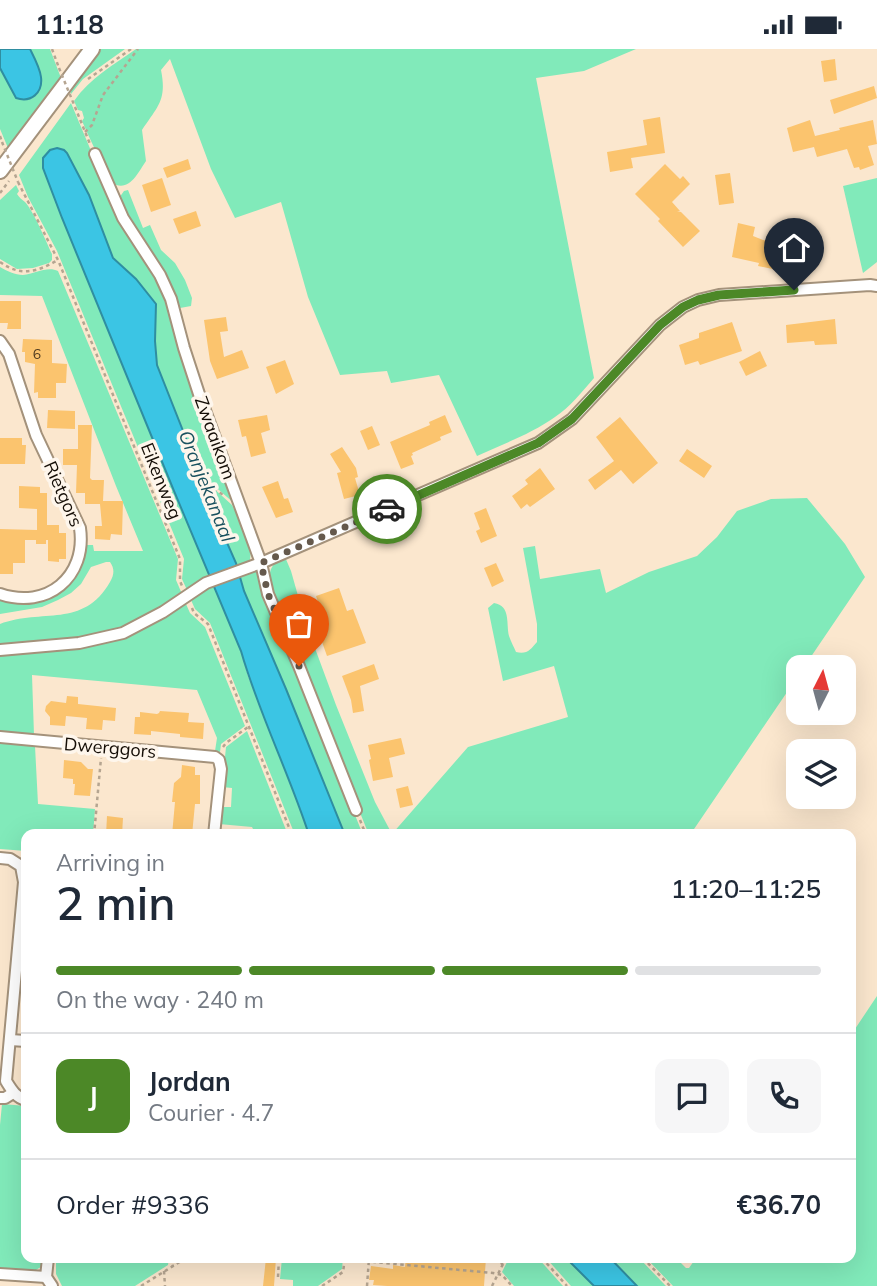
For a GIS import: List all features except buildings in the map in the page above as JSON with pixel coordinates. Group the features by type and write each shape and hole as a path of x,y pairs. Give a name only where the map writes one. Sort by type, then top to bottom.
{"street":[{"path":"0,171 93,49"},
{"name":"Zwaaikom","path":"95,154 123,218 160,275 171,299 187,360 261,563 268,594 356,810"},
{"path":"0,650 79,643 123,633 146,622 206,583 261,563 538,443 572,419 660,325 683,307 719,295 875,287 877,273"},
{"name":"Rietgors","path":"0,341 9,354 36,435 80,528 82,540 74,570 60,586 26,599 0,594"},
{"name":"Dwerggors","path":"0,737 215,757 219,760"},
{"path":"216,829 221,769 219,760"},
{"path":"0,858 10,859 21,866"},
{"path":"21,946 6,1081 13,1093 21,1098"},
{"path":"10,1040 21,1041"},
{"path":"0,1098 13,1093"},
{"path":"0,1274 49,1282 48,1263"}],"path":[{"path":"52,49 95,154"},
{"path":"85,81 131,49"},
{"path":"85,132 92,125 103,95 138,49"},
{"path":"70,100 77,90"},
{"name":"Eikenweg","path":"0,136 18,182 58,260 180,559 180,581 194,613 208,624 290,829"},
{"path":"0,193 16,172"},
{"path":"0,262 21,272 44,268 58,260"},
{"path":"203,471 209,484 235,507 240,506"},
{"path":"219,760 226,743 248,727"},
{"path":"95,829 102,747"},
{"path":"356,810 364,829"},
{"path":"173,1263 173,1267"},
{"path":"141,1286 179,1263"},
{"path":"278,1277 279,1263"},
{"path":"322,1286 343,1272 344,1263"},
{"path":"366,1286 369,1263"},
{"path":"384,1263 498,1274 512,1286"},
{"path":"546,1263 567,1286"},
{"path":"648,1263 670,1286"},
{"path":"492,1286 503,1265"},
{"path":"164,1272 165,1286"}],"green space":[{"path":"30,49 50,49 61,78 8,148 0,129 0,68 16,98 41,76"},
{"path":"101,49 125,49 83,79 71,94 70,90"},
{"path":"136,49 636,49 584,71 536,78 594,378 571,404 546,423 477,456 439,375 391,383 387,371 340,375 308,297 281,202 235,218 211,169 170,59 161,70 163,89 160,102 142,130 146,161 136,177 127,184 122,186 110,182 82,121 82,111 78,110 74,101 110,66"},
{"path":"71,103 94,158 159,277 235,504 211,483 205,468 198,470 157,365 155,304 113,258 89,195 67,153 59,149 52,150 45,155 42,163 62,218 211,577 203,578 187,590 182,579 184,559 57,251 19,175"},
{"path":"877,178 877,262 863,273 843,186"},
{"path":"16,185 19,191 17,194 32,213 52,254 49,263 33,268 17,269 0,259 0,200"},
{"path":"128,190 143,228 150,225 161,250 175,263 185,280 192,298 191,306 177,306 134,231 119,198"},
{"path":"0,267 20,275 45,270 58,271 178,559 176,580 182,594 153,614 118,630 0,645 0,624 31,617 61,615 87,606 99,597 110,582 113,567 110,562 106,562 91,567 81,584 71,593 42,607 0,614 0,599 13,602 72,580 80,568 86,545 93,545 94,551 143,551 42,296 0,295"},
{"path":"211,486 237,509 251,549 250,560 237,568 210,504 206,488"},
{"path":"807,498 845,544 865,577 812,655 786,655 786,694 694,829 396,829 468,747 568,717 554,666 503,681 488,608 494,603 505,611 509,636 516,652 526,652 537,642 537,624 523,548 535,546 540,579 600,569 606,593 649,572 697,556 717,537 737,511 771,499"},
{"path":"285,557 306,624 375,802 389,829 367,829 269,585 270,571"},
{"path":"252,571 260,577 361,829 343,829 239,574"},
{"path":"214,585 307,829 293,829 210,623 195,609 191,600"},
{"path":"186,604 190,613 205,627 245,726 221,744 220,752 215,751 217,738 197,690 32,675 34,735 0,732 0,656 110,642 156,623"},
{"path":"247,731 286,829 253,829 219,824 221,807 231,807 232,788 222,787 226,747"},
{"path":"0,743 35,746 38,804 95,809 93,829 21,829 21,851 0,849"},
{"path":"877,996 877,1286 673,1286 651,1263 681,1263 689,1268 692,1263 856,1263 856,1028"},
{"path":"2,1104 21,1106 21,1263 42,1263 41,1267 34,1271 0,1268"},
{"path":"56,1263 168,1263 135,1286 62,1286 56,1274"},
{"path":"282,1263 343,1263 342,1269 318,1286 293,1286 293,1280 280,1279"},
{"path":"506,1263 542,1263 563,1286 514,1286 502,1272"},
{"path":"550,1263 571,1263 594,1286 571,1286"},
{"path":"615,1263 644,1263 666,1286 637,1286"}],"water":[{"path":"0,49 30,49 41,77 40,88 31,98 16,98 0,68"},
{"path":"57,148 67,153 89,195 113,258 136,279 156,304 157,365 210,504 236,563 244,591 343,829 307,829 256,698 241,651 43,168 43,158 50,150"},
{"path":"571,1263 615,1263 637,1286 594,1286"}],"way so far":[{"path":"299,666 268,594 261,563 387,509"}],"route":[{"path":"387,509 538,443 572,419 660,325 683,307 719,295 794,290"}],"water label":[{"name":"Oranjekanaal","path":"207,486"}]}
